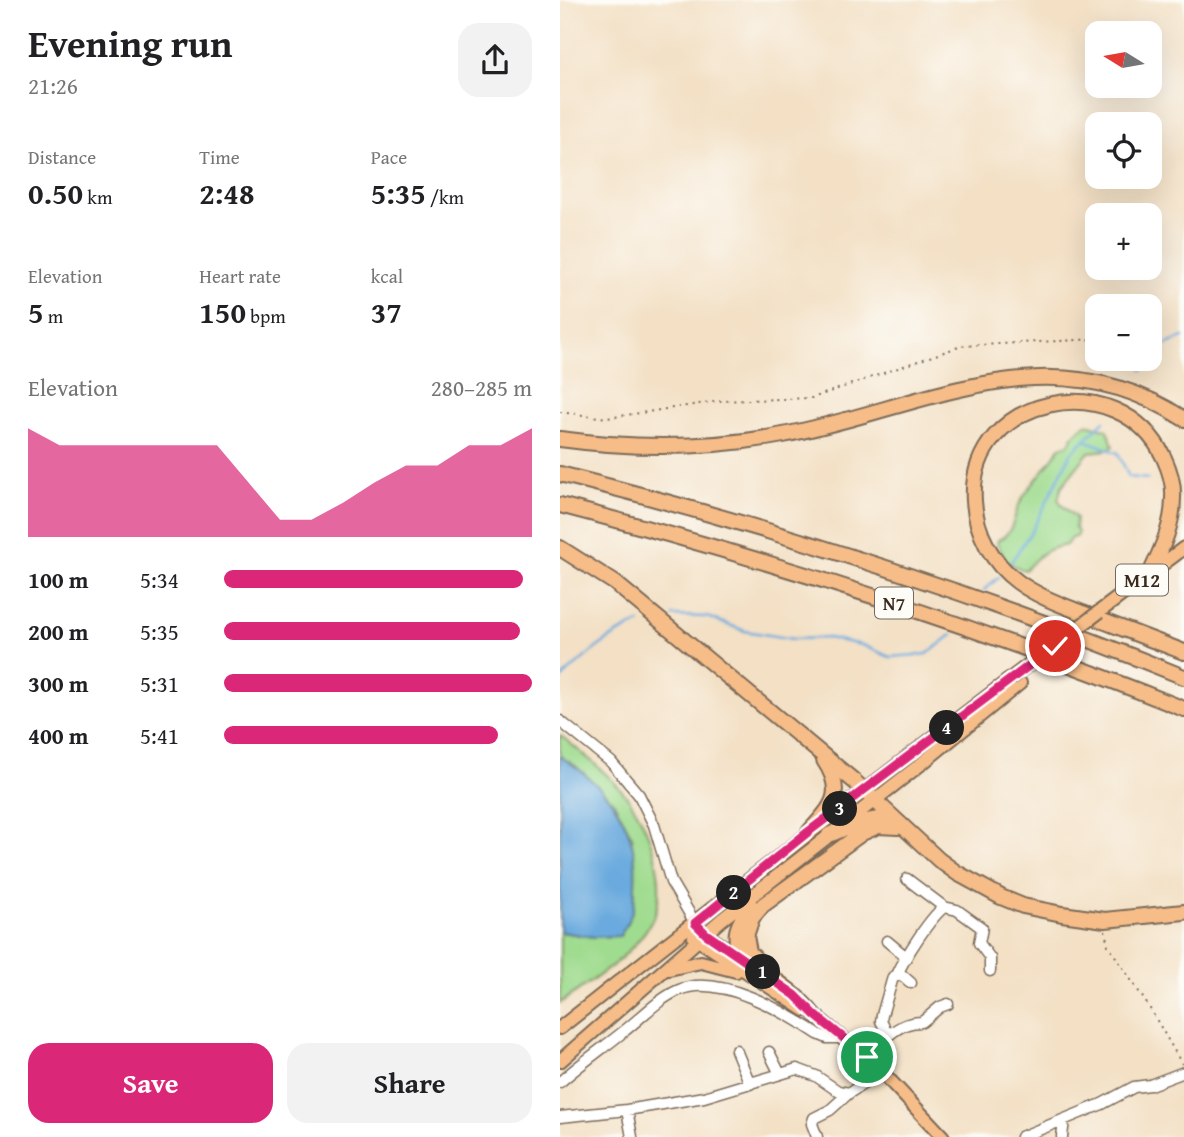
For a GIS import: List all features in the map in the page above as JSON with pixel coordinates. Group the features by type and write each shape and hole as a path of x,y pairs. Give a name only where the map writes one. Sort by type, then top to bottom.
{"highway":[{"path":"560,439 661,446 755,440 813,429 982,383 1040,377 1082,381 1116,389 1183,418"},
{"path":"1150,574 1171,523 1174,499 1168,467 1150,435 1132,420 1106,406 1080,401 1053,402 1037,407 1007,425 984,453 973,495 979,530 997,561 1018,582 1042,597 1184,652"},
{"name":"N7","path":"560,474 783,536 918,579 1184,677"},
{"name":"N7","path":"560,505 759,561 907,608 1041,654 1184,709"},
{"path":"560,548 615,583 869,795 957,873 1001,897 1042,910 1105,920 1184,912"},
{"path":"808,832 829,811 835,797 832,773 817,751"},
{"path":"829,835 879,817 917,840"},
{"path":"766,979 746,945 747,929 763,905 862,833 878,827 898,827"}],"main road":[{"name":"M12","path":"1104,613 1184,548"},
{"name":"M12","path":"560,1028 690,921 808,832 869,795 1104,613 1184,558"},
{"name":"M12","path":"560,1061 721,920 829,835 869,795"},
{"path":"759,892 736,926 736,944 745,959 766,979"},
{"path":"690,921 702,938 806,1003 815,1015 867,1057 943,1137"},
{"path":"702,938 745,959"},
{"path":"667,969 687,964 709,963 766,979"}],"street":[{"path":"560,721 611,762 639,795 654,825 667,873 690,921"},
{"path":"907,879 936,898 944,907 957,910 982,928 979,939 990,958 990,971"},
{"path":"888,1035 881,1021 894,977 905,956 944,907"},
{"path":"887,941 905,956"},
{"path":"897,975 911,983"},
{"path":"560,1082 656,1006 679,990 693,987 714,987 743,994 827,1038 843,1038"},
{"path":"867,1057 888,1035 910,1022 922,1022 948,1004"},
{"path":"736,1050 750,1084"},
{"path":"769,1052 780,1074"},
{"path":"560,1117 627,1110 704,1097 797,1069 805,1070 834,1088 849,1093"},
{"path":"1021,1137 1102,1104 1134,1087 1150,1086 1184,1070"},
{"path":"817,1137 812,1124 814,1118 830,1110 849,1093 882,1072"},
{"path":"627,1110 632,1137"},
{"path":"1062,1137 1064,1120"}],"path":[{"path":"560,412 607,418 719,401 812,398 833,393 961,346 1085,340"},
{"path":"1105,920 1108,945 1149,1007 1184,1070"}],"green space":[{"path":"1086,424 1108,430 1113,446 1107,450 1089,452 1062,486 1058,499 1076,518 1076,537 1071,538 1066,545 1042,553 1025,570 1014,566 1005,557 998,540 1008,532 1022,499 1060,447 1068,445"},
{"path":"560,735 612,780 635,809 655,857 659,892 657,908 651,922 633,947 560,1003 560,932 593,937 633,838 614,802 576,766 560,756"}],"water":[{"path":"560,756 606,794 617,809 632,843 635,863 634,902 631,915 620,936 593,937 560,932"}],"waterway":[{"path":"1162,348 1184,337"},
{"path":"1009,565 1033,529 1071,453 1104,421"},
{"path":"1085,440 1118,453 1129,477 1148,479"},
{"path":"984,590 999,577"},
{"path":"673,616 707,617 745,631 793,639 828,638 862,645 890,657 927,654 953,634"},
{"path":"560,680 608,640 640,623"}],"route":[{"path":"867,1057 815,1015 806,1003 706,934 695,923 758,875 808,832 1055,646"}]}
